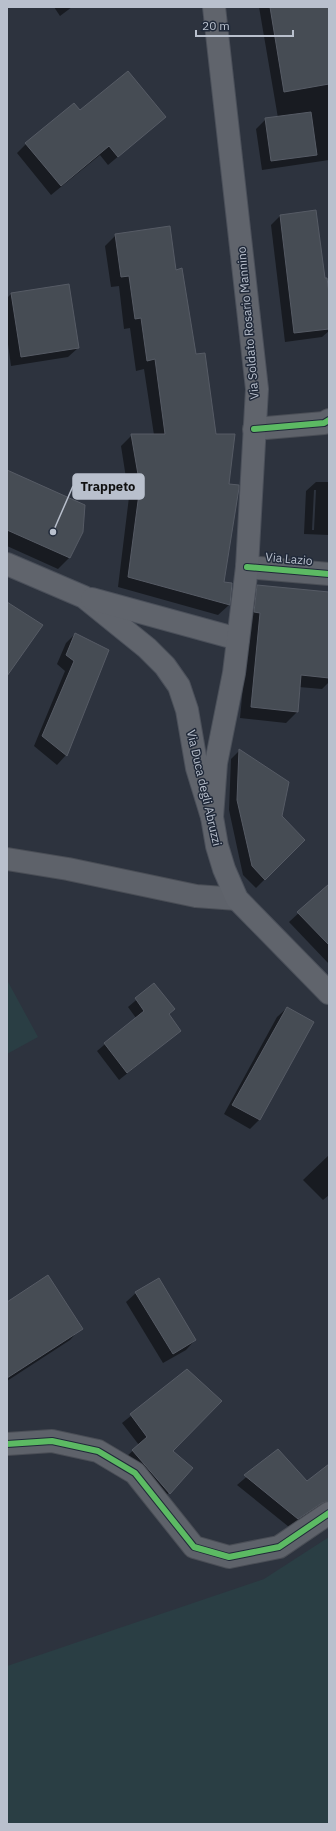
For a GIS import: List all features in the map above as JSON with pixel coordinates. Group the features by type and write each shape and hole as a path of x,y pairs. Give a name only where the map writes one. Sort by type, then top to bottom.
{"main road":[{"name":"Via Soldato Rosario Mannino","path":"212,817 216,763 234,673 247,567 257,389 214,7"},
{"name":"Via Duca degli Abruzzi","path":"7,564 84,597 147,648 165,666 179,686 187,710 197,768 212,817 217,846 224,869 237,899 329,993"},
{"path":"84,597 238,639"}],"street":[{"path":"254,429 324,423 329,420"},
{"name":"Via Lazio","path":"247,567 329,574"},
{"path":"7,859 68,869 196,896 237,899"},
{"path":"7,1444 52,1441 98,1451 135,1473 194,1546 229,1557 279,1547 329,1513"}],"shaded area":[{"path":"7,980 38,1037 7,1054"},
{"path":"329,1537 329,1824 7,1824 7,1666 264,1579"}],"building":[{"path":"270,7 329,7 329,84 284,92"},
{"path":"128,71 166,117 118,157 109,146 61,186 25,143 74,103 80,110"},
{"path":"311,112 317,155 271,161 265,118"},
{"path":"316,210 325,278 327,278 329,293 329,329 294,333 280,215"},
{"path":"170,226 176,270 182,268 196,354 205,353 216,434 235,434 229,484 239,485 239,488 224,582 232,583 230,605 128,577 140,486 131,434 165,434 155,359 147,361 141,318 135,319 129,276 121,277 115,234"},
{"path":"69,284 79,348 21,357 11,293"},
{"path":"7,470 85,505 83,532 70,558 7,530"},
{"path":"257,585 329,592 329,678 301,675 298,712 251,707 260,613 254,612"},
{"path":"7,602 43,625 7,676"},
{"path":"75,633 109,650 67,756 42,736 74,661 66,655"},
{"path":"239,749 289,782 282,816 305,840 265,880 252,866 237,800"},
{"path":"329,884 329,945 297,912"},
{"path":"154,983 175,1009 169,1014 181,1031 127,1073 104,1043 144,1011 135,998"},
{"path":"287,1007 314,1022 260,1120 232,1105"},
{"path":"48,1275 83,1329 7,1378 7,1302"},
{"path":"159,1278 196,1340 173,1354 135,1292"},
{"path":"187,1369 222,1401 173,1451 193,1468 170,1494 132,1450 147,1437 130,1414"},
{"path":"278,1449 307,1481 329,1464 329,1501 322,1503 298,1519 244,1475"}],"cycle path":[{"path":"254,429 324,423 329,420"},
{"path":"247,567 329,574"},
{"path":"7,1444 52,1441 98,1451 135,1473 194,1547 229,1557 279,1547 329,1513"}],"place":[{"name":"Trappeto","path":"53,532"}]}
